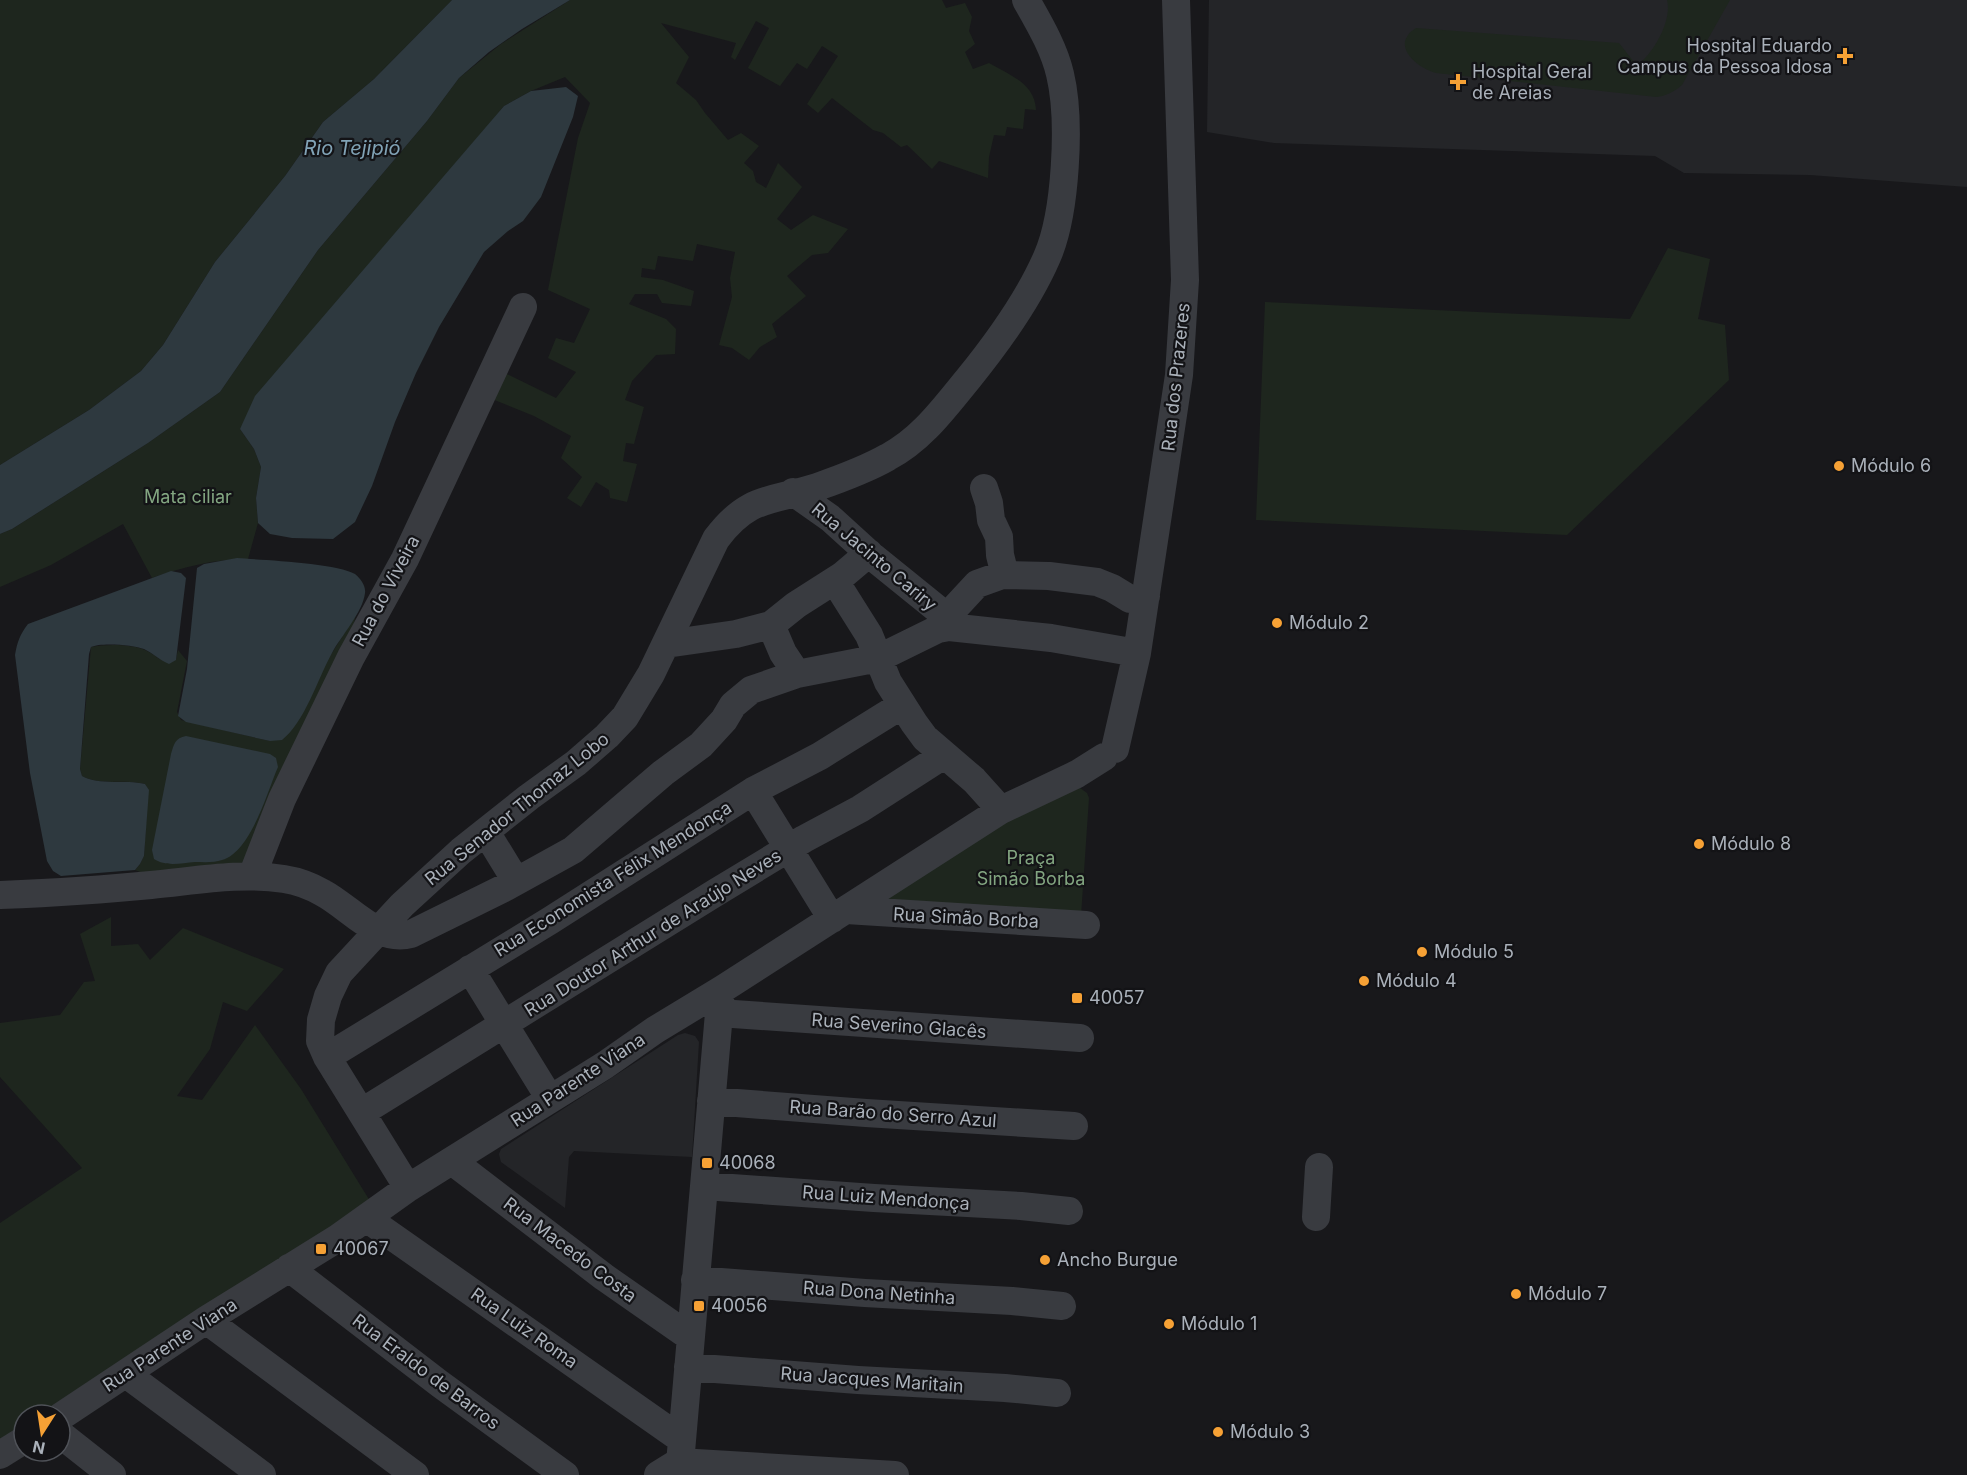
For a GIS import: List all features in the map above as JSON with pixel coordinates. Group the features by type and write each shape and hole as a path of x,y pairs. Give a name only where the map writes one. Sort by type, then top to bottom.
{"street":[{"name":"Rua Senador Thomaz Lobo","path":"408,1188 327,1057 320,1041 321,1020 328,996 339,973 377,930 461,851 576,763 625,717 638,698 666,644 716,539 729,521 747,508 771,498 816,487 887,458 914,440 934,420 990,352 1024,300 1047,256 1056,228 1063,180 1065,133 1063,92 1059,71 1026,0"},
{"name":"Rua dos Prazeres","path":"1109,753 1137,653 1179,375 1185,280 1176,0"},
{"name":"Rua do Viveira","path":"252,876 282,799 351,657 405,559 523,307"},
{"path":"984,488 991,520 999,537 1000,555 1005,575"},
{"name":"Rua Jacinto Cariry","path":"793,492 830,518 941,612 949,627"},
{"path":"666,644 736,634 771,625 796,605 835,581 869,553"},
{"path":"949,627 952,611 977,584 1005,575 1049,576 1097,582 1130,599 1146,596"},
{"path":"835,581 869,635 888,682 925,738 974,780 1001,810"},
{"path":"771,625 783,652 797,674"},
{"path":"0,896 106,890 252,876 301,883 323,892 377,930 401,936 411,934 573,850 663,773 701,745 744,694 761,685 797,674 879,658 938,629 949,627 1051,638 1137,653"},
{"name":"Rua Economista Félix Mendonça","path":"327,1057 753,791 820,756 902,705"},
{"name":"Rua Parente Viana","path":"72,1409 366,1218 408,1188 605,1065 655,1030 720,1002 839,915 1001,810 1077,774 1109,753"},
{"name":"Rua Doutor Arthur de Araújo Neves","path":"362,1112 788,849 860,809 944,755"},
{"path":"753,791 788,849 839,915"},
{"path":"486,832 516,881"},
{"name":"Rua Simão Borba","path":"839,915 1086,925"},
{"path":"470,969 550,1099"},
{"path":"720,1002 688,1367 674,1463 895,1475"},
{"name":"Rua Severino Glacês","path":"720,1002 1080,1038"},
{"name":"Rua Barão do Serro Azul","path":"711,1101 1074,1126"},
{"name":"Rua Macedo Costa","path":"452,1161 604,1277 690,1337"},
{"path":"1316,1217 1319,1167"},
{"name":"Rua Luiz Mendonça","path":"704,1186 1069,1211"},
{"name":"Rua Luiz Roma","path":"366,1218 674,1463"},
{"name":"Rua Eraldo de Barros","path":"289,1268 565,1475"},
{"name":"Rua Dona Netinha","path":"695,1280 1062,1306"},
{"path":"206,1320 415,1475"},
{"name":"Rua Jacques Maritain","path":"688,1367 1057,1393"},
{"path":"126,1374 262,1475"},
{"path":"72,1443 112,1475"}],"shaded area":[{"name":"Hospital Geral de Areias","path":"1209,0 1967,0 1967,187 1810,175 1684,173 1655,156 1274,143 1207,132"},
{"path":"685,1033 695,1036 699,1042 692,1157 574,1151 569,1157 565,1208 501,1162 499,1154 501,1149 678,1035"}],"green space":[{"path":"0,0 452,0 374,79 323,122 285,176 215,262 163,345 141,371 89,410 0,465"},
{"name":"Mata ciliar","path":"570,0 942,0 946,8 965,3 972,17 969,31 975,44 965,52 973,69 989,63 1020,81 1031,93 1036,110 1025,109 1023,129 1007,127 1005,136 994,135 989,157 988,178 939,161 932,169 907,145 901,147 883,133 873,130 832,98 818,113 807,104 838,56 822,46 807,69 797,63 780,86 748,68 769,28 756,21 735,60 731,57 736,43 661,23 689,57 676,83 696,100 728,140 741,133 759,146 744,163 753,171 756,182 766,188 778,163 802,187 777,219 791,230 813,215 848,229 828,253 812,255 787,276 806,296 772,324 777,337 760,347 749,360 732,348 719,345 732,297 730,278 735,252 697,244 693,261 658,256 655,270 642,268 641,277 663,280 694,291 691,306 662,303 657,294 635,294 629,304 666,319 676,329 675,354 656,355 632,381 625,400 644,407 634,444 626,443 623,461 637,464 627,502 610,498 609,490 596,482 581,507 567,498 582,477 561,458 571,436 534,416 492,399 503,372 556,398 576,372 548,358 556,338 574,343 590,309 548,290 578,138 590,103 565,77 531,91 504,106 240,429 254,449 261,467 256,498 258,523 248,559 199,564 152,578 123,524 51,565 0,587 0,534 12,529 148,443 220,392 318,250 427,121 459,78 501,44"},
{"path":"1667,0 1730,0 1682,85 1670,93 1656,97 1436,73 1414,61 1405,48 1408,35 1416,28 1619,43 1634,62 1641,62 1652,50 1662,33 1667,16"},
{"path":"1668,248 1710,259 1698,319 1725,325 1729,380 1567,535 1256,520 1265,302 1630,319"},
{"path":"356,614 353,628 248,863 150,876 135,870 144,856 148,790 145,784 97,781 82,776 80,769 91,647 111,645 133,647 145,650 164,660 176,659 178,650 187,661 177,712 181,720 270,741 332,653"},
{"name":"Praça Simão Borba","path":"1076,785 1087,793 1089,798 1081,916 889,909 885,898 987,832"},
{"path":"111,917 111,946 138,944 150,960 183,928 284,969 247,1011 223,1002 210,1049 177,1096 202,1100 255,1025 301,1089 370,1201 61,1403 12,1403 12,1435 0,1443 0,1223 82,1168 0,1077 0,1023 60,1015 84,982 95,981 80,934"}],"water":[{"name":"Rio Tejipió","path":"452,0 570,0 489,52 459,78 427,121 318,250 220,392 148,443 12,529 0,534 0,465 89,410 141,371 163,345 215,262 285,176 323,122 374,79"},
{"path":"566,87 578,96 573,117 541,197 523,221 484,252 439,327 416,373 372,486 355,522 333,539 292,538 270,534 258,523 256,498 261,467 254,449 240,429 255,396 504,106 531,91"},
{"path":"237,558 299,563 346,570 355,574 365,588 360,608 332,653 304,712 282,740 270,741 186,722 178,716 187,669 197,568 204,564"},
{"path":"171,571 181,573 186,578 176,660 169,664 144,649 133,646 96,645 91,647 89,654 80,769 82,776 97,781 145,784 149,790 144,856 135,870 61,876 53,871 47,861 30,773 15,655 19,639 28,624"},
{"path":"186,736 270,754 276,758 278,767 250,834 232,855 219,861 169,864 154,859 152,850 171,754 177,740"}],"place":[{"name":"Hospital Eduardo Campus da Pessoa Idosa","path":"1845,56"},
{"name":"Hospital Geral de Areias","path":"1458,82"},
{"name":"Módulo 6","path":"1839,466"},
{"name":"Módulo 2","path":"1277,623"},
{"name":"Módulo 8","path":"1699,844"},
{"name":"Módulo 5","path":"1422,952"},
{"name":"Módulo 4","path":"1364,981"},
{"name":"40057","path":"1077,998"},
{"name":"40068","path":"707,1163"},
{"name":"40067","path":"321,1249"},
{"name":"Ancho Burgue","path":"1045,1260"},
{"name":"Módulo 7","path":"1516,1294"},
{"name":"40056","path":"699,1306"},
{"name":"Módulo 1","path":"1169,1324"},
{"name":"Módulo 3","path":"1218,1432"}]}
